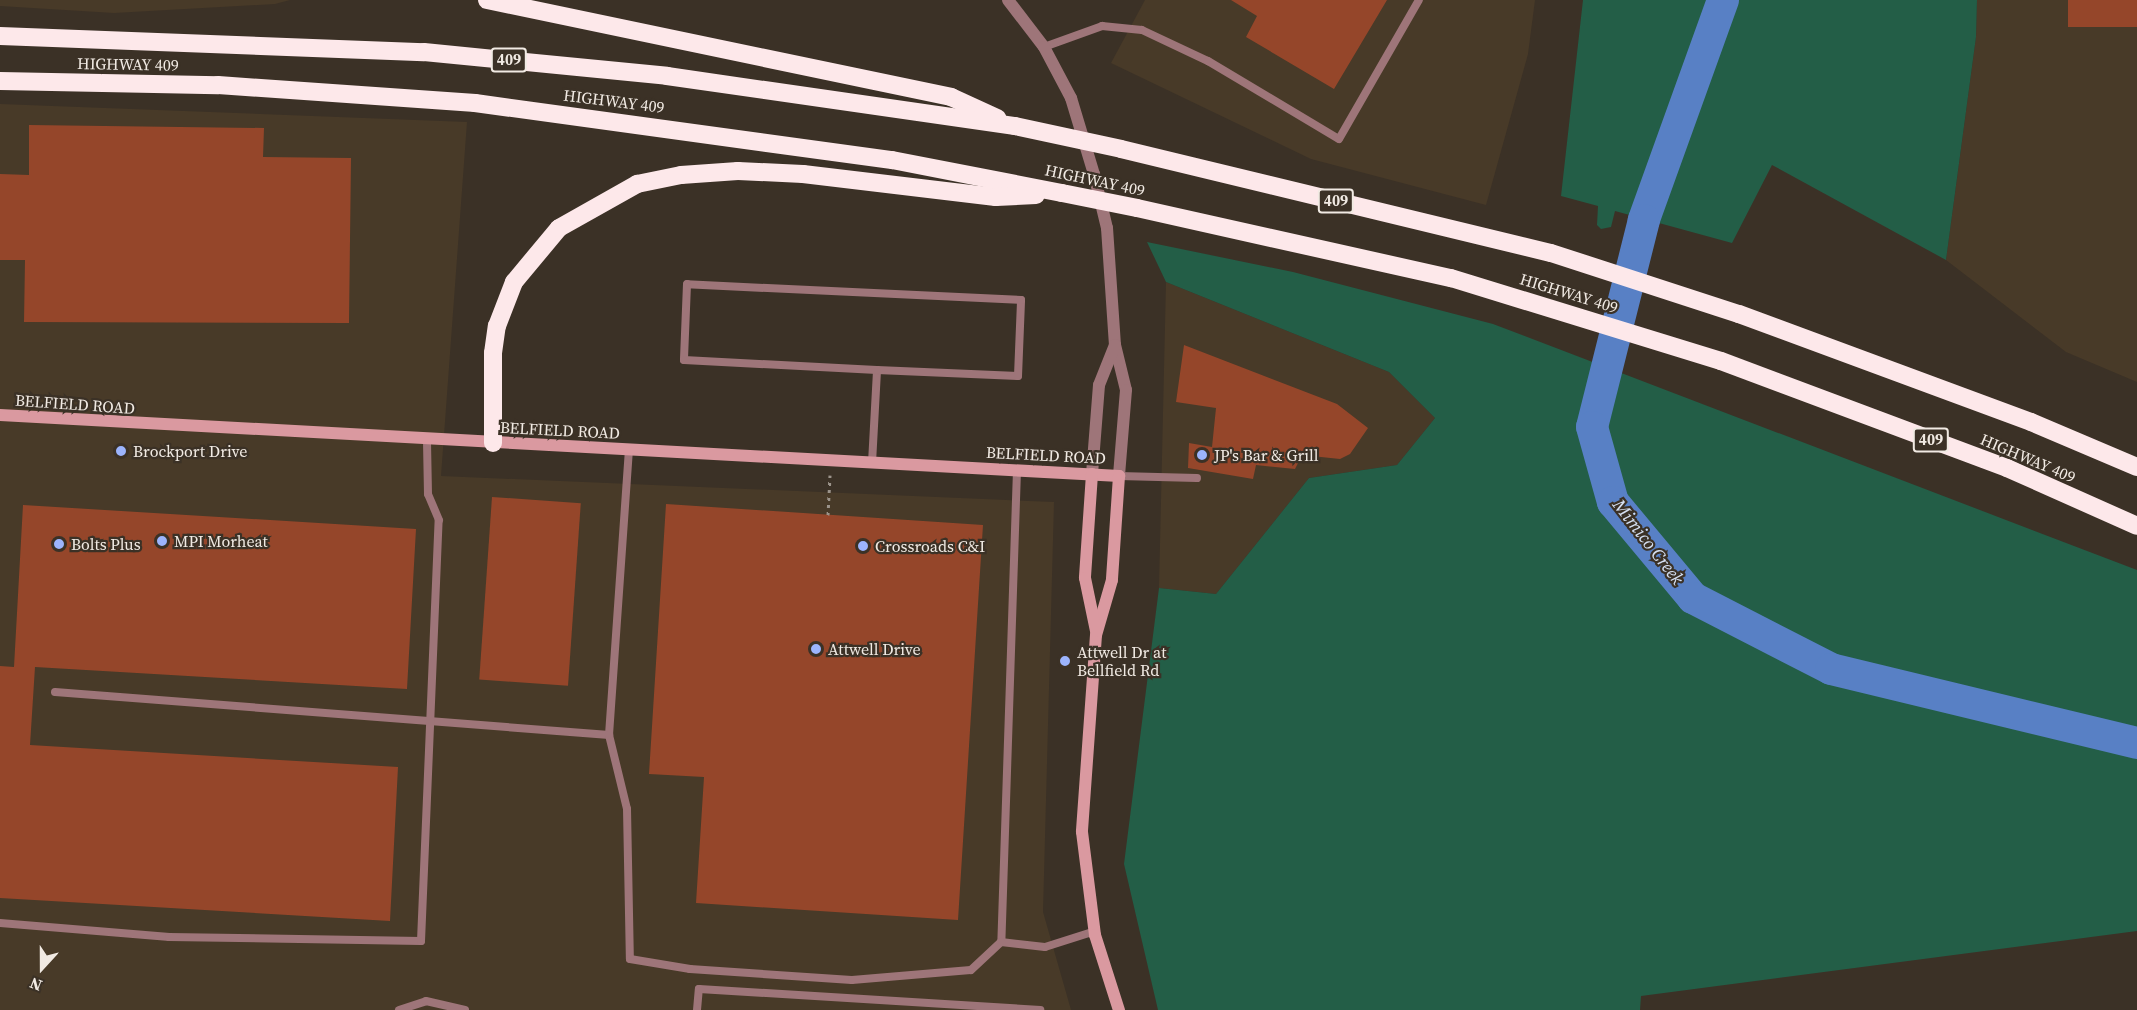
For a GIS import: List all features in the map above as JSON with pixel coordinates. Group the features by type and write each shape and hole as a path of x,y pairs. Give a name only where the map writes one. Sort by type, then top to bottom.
{"highway":[{"path":"487,0 951,97 1015,126"},
{"name":"HIGHWAY 409","path":"0,36 424,52 667,76 1015,126 1121,149 1551,254 1739,314 2031,422 2137,467"},
{"name":"HIGHWAY 409","path":"0,81 218,85 475,103 892,160 1137,208 1451,278 1721,361 2007,468 2137,526"},
{"path":"493,443 493,353 497,326 514,282 558,228 637,184 681,175 738,171 803,174 996,197 1062,193"}],"main road":[{"name":"BELFIELD ROAD","path":"0,415 1119,476"},
{"path":"1092,474 1085,578 1096,635"},
{"path":"1119,476 1112,580 1096,635 1082,832 1095,931 1119,1010"}],"street":[{"path":"1008,0 1044,47 1071,98 1094,174 1107,228 1115,345 1126,390 1119,476"},
{"path":"1092,474 1099,385 1115,345"}],"lane":[{"path":"1044,47 1102,26 1142,30 1208,61 1339,139 1419,0"},
{"path":"687,284 1022,300 1018,376 877,370 684,360 687,284"},
{"path":"872,463 877,370"},
{"path":"0,923 169,937 421,940 439,520 428,494 427,440"},
{"path":"629,451 609,735 627,809 630,959 690,969 852,980 971,970 1001,942 1017,470"},
{"path":"1119,476 1197,478"},
{"path":"55,692 430,724 609,735"},
{"path":"1001,942 1045,947 1095,931"},
{"path":"697,1010 699,989 1040,1010"},
{"path":"399,1010 426,1000 465,1010"}],"path":[{"path":"828,515 830,461"}],"shaded area":[{"path":"0,0 290,0 275,4 114,13 0,6"},
{"path":"1145,0 1535,0 1528,54 1486,205 1311,159 1111,63"},
{"path":"1977,0 2137,0 2137,382 2066,352 1946,260 1976,37"},
{"path":"0,104 467,122 441,476 1054,502 1043,912 1071,1010 0,1010"},
{"path":"1166,282 1389,372 1435,418 1397,465 1309,478 1216,594 1159,588"}],"green space":[{"path":"1583,0 1977,0 1976,37 1946,260 1772,165 1732,243 1615,211 1611,227 1601,229 1597,225 1598,206 1561,196"},
{"path":"1147,242 1293,272 1493,324 2137,570 2137,931 1641,996 1640,1010 1158,1010 1124,864 1159,588 1216,594 1309,478 1397,465 1435,418 1389,372 1166,282"}],"building":[{"path":"1231,0 1387,0 1334,89 1246,37 1257,16"},
{"path":"2068,0 2137,0 2137,27 2068,27"},
{"path":"29,125 264,128 263,157 351,158 349,323 24,322 25,260 0,260 0,174 29,175"},
{"path":"1184,345 1337,404 1368,428 1350,454 1340,459 1302,455 1295,469 1256,465 1253,479 1188,468 1189,443 1212,447 1216,408 1176,402"},
{"path":"492,497 581,503 568,686 479,680"},
{"name":"Attwell Drive","path":"666,504 983,525 958,920 696,903 704,777 649,774"},
{"path":"23,505 416,529 407,689 35,667 30,745 398,767 390,921 0,898 0,666 14,667"}],"waterway":[{"name":"Mimico Creek","path":"1723,0 1644,220 1592,427 1613,502 1693,598 1831,669 2137,743"}],"place":[{"name":"Brockport Drive","path":"121,451"},
{"name":"JP's Bar & Grill","path":"1202,455"},
{"name":"MPI Morheat","path":"162,541"},
{"name":"Bolts Plus","path":"59,544"},
{"name":"Crossroads C&I","path":"863,546"},
{"name":"Attwell Drive","path":"816,649"},
{"name":"Attwell Dr at Bellfield Rd","path":"1065,661"}]}
